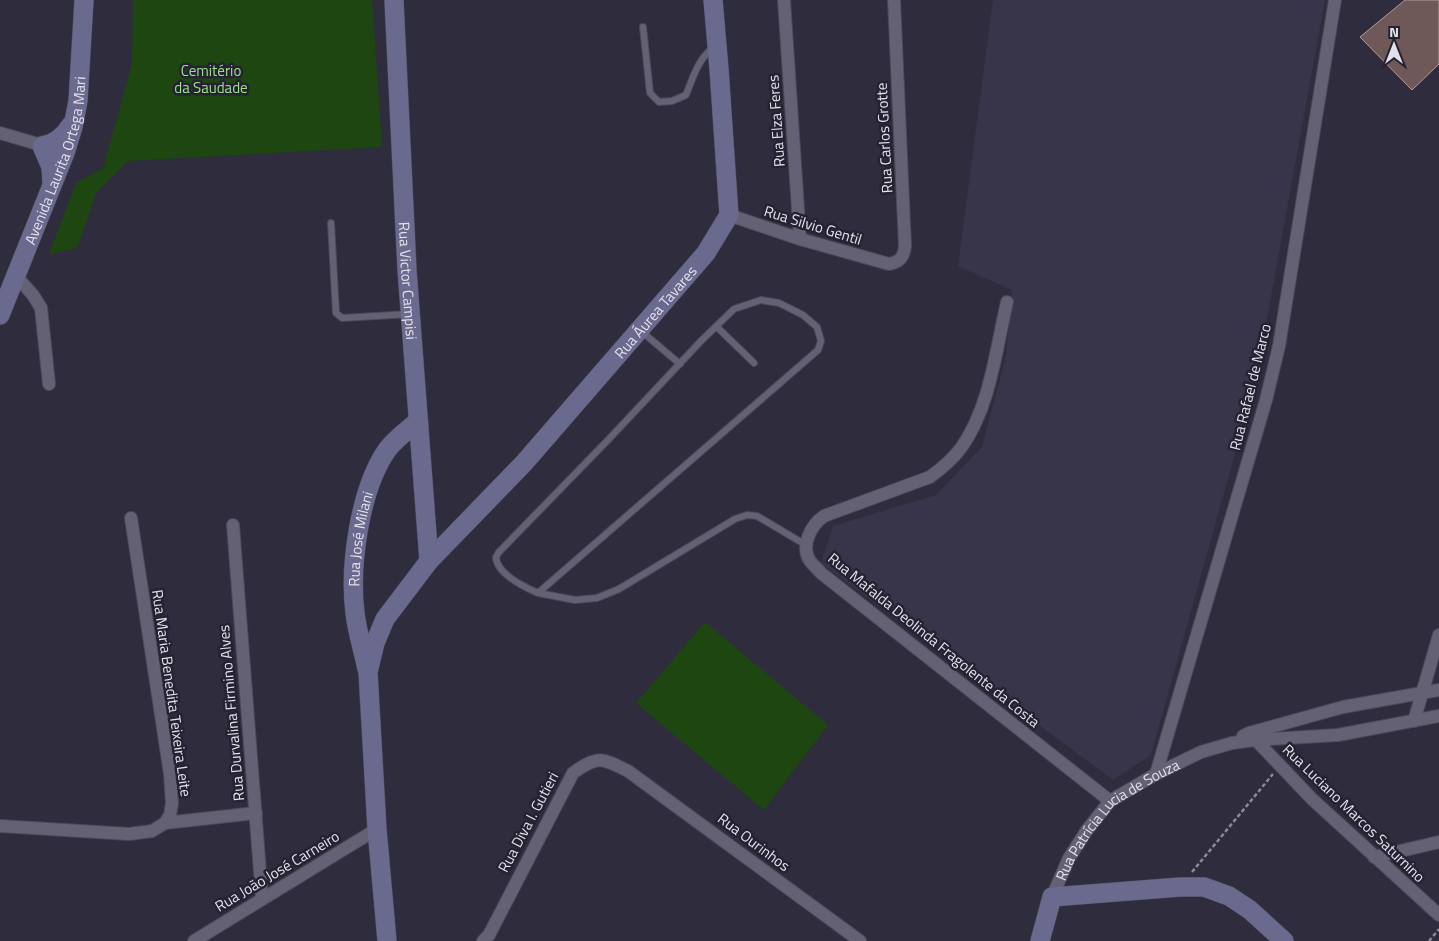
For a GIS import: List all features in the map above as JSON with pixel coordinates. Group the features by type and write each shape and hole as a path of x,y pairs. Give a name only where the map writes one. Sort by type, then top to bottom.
{"street":[{"name":"Avenida Laurita Ortega Mari","path":"0,315 65,152 73,123 78,101 84,0"},
{"name":"Rua Victor Campisi","path":"394,0 410,314 429,561"},
{"path":"713,0 729,215"},
{"name":"Rua Elza Feres","path":"784,0 800,239"},
{"name":"Rua Carlos Grotte","path":"889,264 897,263 902,259 905,252 894,0"},
{"name":"Rua Rafael de Marco","path":"1156,774 1266,400 1279,346 1335,0"},
{"path":"42,146 52,145 66,133 73,123"},
{"path":"0,133 65,152"},
{"path":"42,146 51,167 52,185"},
{"name":"Rua Silvio Gentil","path":"729,215 800,239 889,264"},
{"name":"Rua Áurea Tavares","path":"429,561 524,463 640,330 706,253 729,215"},
{"path":"16,276 33,295 41,308 49,384"},
{"path":"806,545 815,522 824,516 930,477 944,467 961,448 979,416 1007,302"},
{"name":"Rua José Milani","path":"387,941 377,829 368,672 355,613 353,579 362,511 373,479 388,448 418,421"},
{"name":"Rua Maria Benedita Teixeira Leite","path":"131,518 170,774 172,803 170,815 165,823"},
{"name":"Rua Durvalina Firmino Alves","path":"232,525 262,898"},
{"name":"Rua Mafalda Deolinda Fragolente da Costa","path":"806,545 809,560 821,573 1110,802"},
{"name":"Rua José Milani","path":"368,672 375,643 384,619 429,561"},
{"path":"1414,721 1439,635"},
{"name":"Rua Patrícia Lucia de Souza","path":"1043,939 1052,897 1069,858 1087,830 1110,802 1156,774 1201,752 1343,707 1439,690"},
{"name":"Rua Patrícia Lucia de Souza","path":"1252,736 1338,735 1439,716"},
{"name":"Rua Luciano Marcos Saturnino","path":"1252,736 1312,800 1439,915"},
{"name":"Rua Diva I. Gutieri","path":"484,941 489,935 573,773 590,763 606,760 628,770"},
{"name":"Rua Ourinhos","path":"628,770 860,941"},
{"path":"0,826 129,834 152,831 165,823 256,813"},
{"name":"Rua João José Carneiro","path":"194,941 377,829"},
{"path":"1374,857 1439,842"},
{"path":"1052,897 1180,887 1204,887 1229,896 1250,910 1284,941"}],"lane":[{"path":"643,27 650,93 659,102 672,102 686,95 708,51 717,47"},
{"path":"331,223 336,313 342,318 410,314"},
{"path":"538,593 818,350 821,341 817,327 802,315 779,303 761,300 734,309 496,557 498,567 519,584 538,593 575,600 597,598 619,589 735,519 747,515 758,516 806,545"},
{"path":"717,326 754,362"},
{"path":"640,330 680,364"}],"path":[{"path":"1180,887 1280,766"},
{"path":"1429,941 1439,929"}],"shaded area":[{"path":"993,0 1325,0 1257,374 1151,755 1113,780 821,563 833,526 936,495 982,447 1006,356 1012,290 958,266"}],"green space":[{"name":"Cemitério da Saudade","path":"133,0 372,0 382,147 128,161 97,192 77,248 49,254 76,183 103,168 132,64"},
{"path":"705,622 828,725 764,810 636,703"}],"building":[{"path":"1405,0 1439,0 1439,64 1412,90 1360,37"}]}
